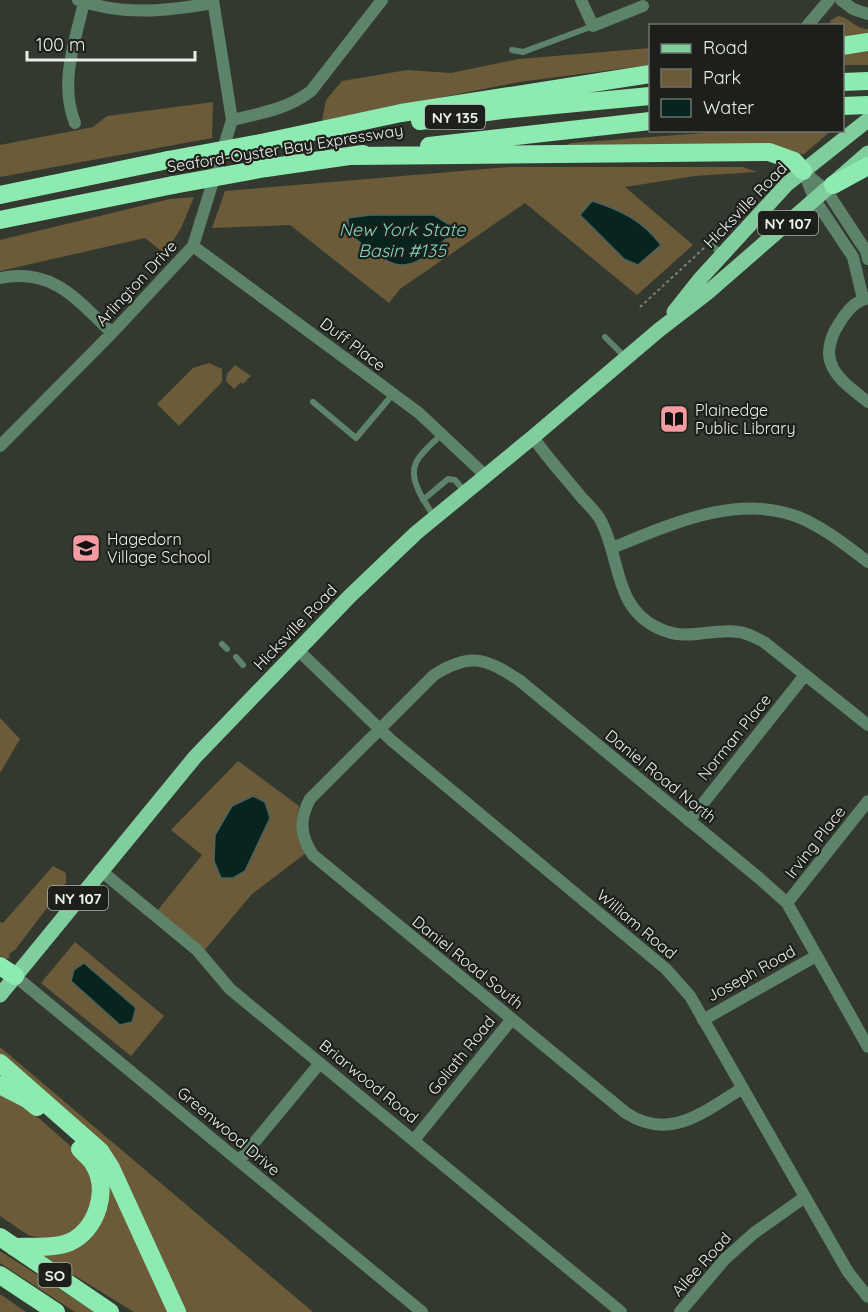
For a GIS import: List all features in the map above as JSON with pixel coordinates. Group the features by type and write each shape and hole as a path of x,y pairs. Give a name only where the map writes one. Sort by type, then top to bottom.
{"highway":[{"path":"844,46 868,42"},
{"path":"261,143 413,111 649,74"},
{"path":"844,82 868,81"},
{"name":"Seaford-Oyster Bay Expressway","path":"0,195 261,143 502,110 649,96"},
{"name":"Seaford-Oyster Bay Expressway","path":"0,220 266,168 516,134 649,121"},
{"path":"352,156 769,152 794,160 803,171"},
{"path":"825,192 868,166"},
{"path":"0,966 15,976"},
{"path":"0,1063 100,1151 111,1168 177,1312"},
{"path":"0,1085 27,1099 94,1163 99,1181 100,1200 94,1220 86,1232 70,1242 60,1245 7,1242"},
{"name":"SO","path":"7,1242 110,1312"},
{"name":"SO","path":"0,1275 56,1312"}],"main road":[{"name":"Hicksville Road","path":"661,328 701,278 787,184 868,120"},
{"name":"Hicksville Road","path":"0,996 100,870 195,757 408,541 661,328 707,293 868,153"}],"street":[{"path":"232,120 285,107 300,100 311,91 382,0"},
{"path":"581,0 593,26 643,6"},
{"path":"809,24 829,0"},
{"path":"841,0 853,9 868,14"},
{"path":"75,123 68,94 68,78 81,1 131,12 150,12 213,2"},
{"name":"Arlington Drive","path":"0,446 112,333 193,246 232,120 213,2"},
{"path":"803,171 825,192 866,251 868,259"},
{"path":"825,192 853,257 865,298 850,308 839,323 829,342 828,354 832,367 842,381 868,402"},
{"name":"Duff Place","path":"193,246 393,394 490,473"},
{"path":"0,278 30,275 53,282 78,301 112,333"},
{"path":"533,437 599,518 612,548 623,594 642,618 658,628 680,635 702,635 728,631 749,635 764,642 868,724"},
{"path":"612,548 701,514 745,508 780,512 801,518 831,534 868,562"},
{"name":"William Road","path":"298,650 379,730 666,969 690,996 848,1272 868,1297"},
{"name":"Daniel Road North","path":"379,730 434,675 473,653 519,680 787,903 868,1047"},
{"name":"Norman Place","path":"689,820 805,675"},
{"name":"Daniel Road South","path":"379,730 310,799 302,820 305,843 322,864 626,1113 646,1124 662,1126 679,1123 743,1088"},
{"name":"Irving Place","path":"787,903 868,801"},
{"name":"Briarwood Road","path":"100,870 197,950 230,989 621,1312"},
{"name":"Joseph Road","path":"703,1020 816,956"},
{"name":"Greenwood Drive","path":"15,976 422,1312"},
{"name":"Goliath Road","path":"414,1140 512,1019"},
{"path":"239,1161 320,1063"},
{"name":"Ailee Road","path":"680,1312 725,1259 754,1233 805,1197"}],"lane":[{"path":"512,50 524,52 593,26"},
{"path":"709,244 723,254"},
{"path":"605,337 626,358"},
{"path":"313,402 356,438 393,394"},
{"path":"435,518 423,500 414,477 416,462 443,434"},
{"path":"423,500 448,479 455,480 466,492"},
{"path":"236,657 243,665"}],"path":[{"path":"640,307 709,244"}],"green space":[{"path":"838,16 846,19 860,28 868,29 868,35 844,38 844,24 829,24"},
{"path":"868,47 868,65 844,65 844,50"},
{"path":"649,48 649,65 519,82 322,121 326,100 342,81 407,70 451,73 519,59"},
{"path":"213,102 212,138 0,177 0,145 93,127 107,116"},
{"path":"717,132 830,132 804,154 563,147 571,143"},
{"path":"509,167 743,167 757,172 695,176 625,187 693,245 637,295 525,203 400,289 389,303 290,225 212,228 225,191"},
{"path":"194,197 181,228 165,254 145,238 0,271 0,240 170,199"},
{"path":"209,363 222,369 222,382 179,426 157,404 193,368"},
{"path":"235,365 251,376 234,389 226,381 227,374"},
{"path":"0,718 20,739 0,773"},
{"path":"238,761 299,806 298,830 306,853 252,894 204,951 157,911 202,855 171,830"},
{"path":"53,866 66,873 66,883 15,950 9,954 10,958 0,956 0,922 3,923"},
{"path":"75,942 164,1016 131,1056 41,983"},
{"path":"0,1047 313,1312 185,1312 103,1145 0,1054"},
{"path":"0,1088 17,1099 83,1157 97,1191 89,1217 75,1233 53,1241 28,1235 0,1216"},
{"path":"107,1181 173,1312 134,1312 41,1255 71,1247"},
{"path":"0,1251 95,1312 75,1312 0,1263"},
{"path":"0,1294 26,1312 0,1312"}],"water":[{"path":"592,201 631,217 647,229 661,245 638,265 624,259 580,215"},
{"name":"New York State Basin #135","path":"370,215 434,215 456,229 427,255 410,264 401,265 381,258 349,234 348,218"},
{"path":"253,796 265,802 270,818 245,871 233,878 221,878 214,861 215,835 232,806"},
{"path":"84,963 136,1008 132,1022 120,1025 71,981 74,970"}],"place":[{"name":"Plainedge Public Library","path":"674,419"},
{"name":"Hagedorn Village School","path":"86,548"}]}
